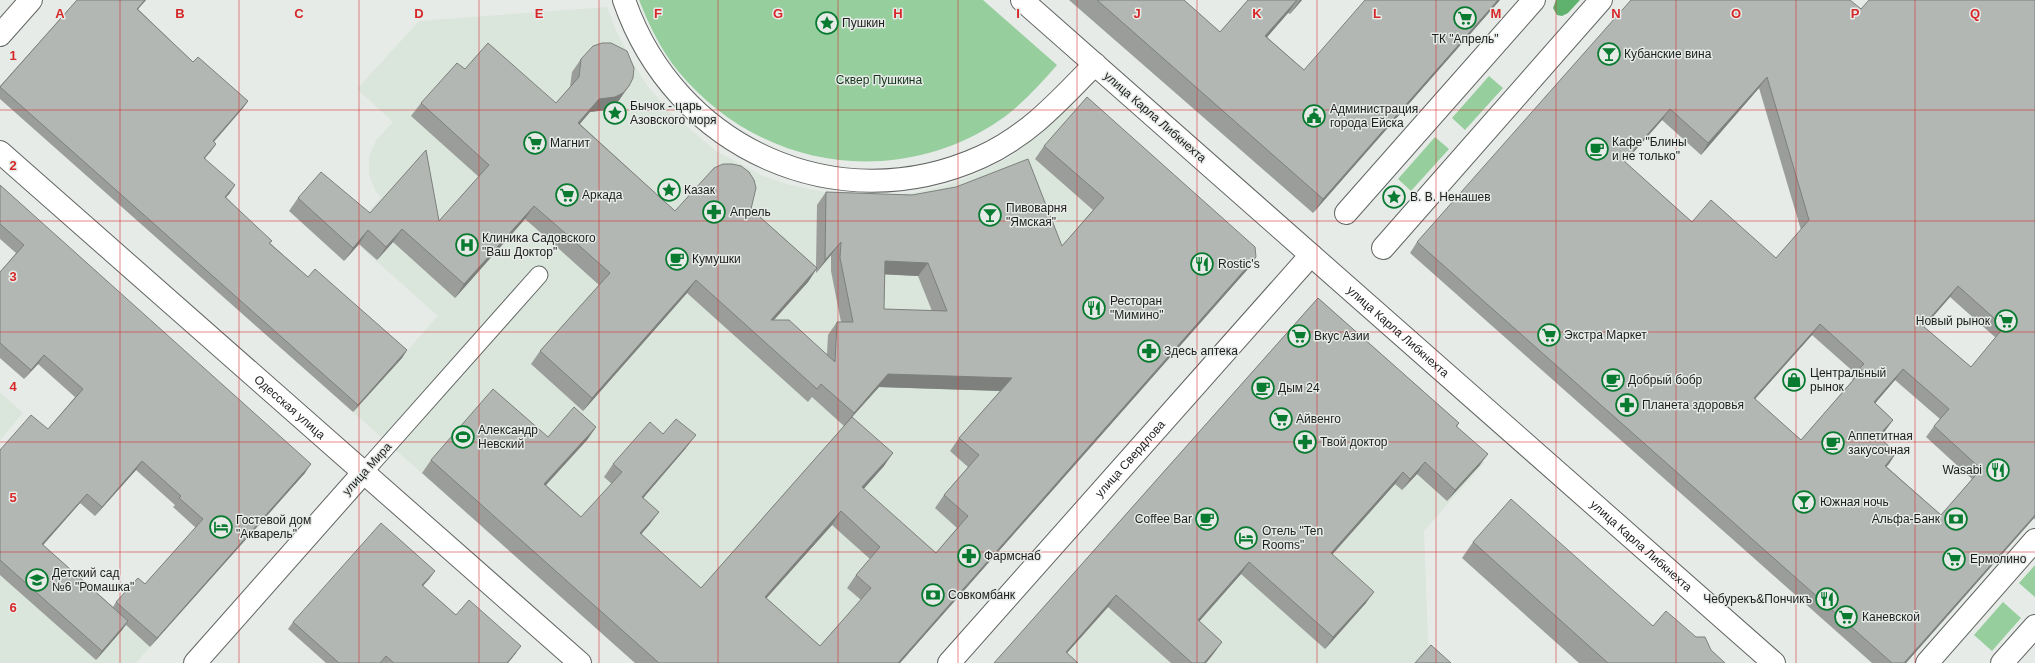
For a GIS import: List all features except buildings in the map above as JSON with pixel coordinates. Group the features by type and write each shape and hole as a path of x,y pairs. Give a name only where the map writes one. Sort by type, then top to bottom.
{"street":[{"path":"0,34 31,0"},
{"path":"624,0 638,36 653,63 674,90 717,130 737,143 779,164 816,175 837,179 885,181 913,178 937,173 982,157 1004,145 1033,125 1051,110 1095,64"},
{"name":"улица Карла Либкнехта","path":"1022,0 1774,663"},
{"path":"1346,214 1534,0"},
{"path":"1383,248 1601,0"},
{"name":"Одесская улица","path":"0,152 580,663"},
{"name":"улица Свердлова","path":"949,663 1311,255"},
{"name":"улица Мира","path":"195,663 364,472"},
{"path":"1927,663 2035,540"},
{"path":"2002,663 2035,626"}],"lane":[{"name":"улица Мира","path":"364,472 539,275"}],"shaded area":[{"path":"1556,0 1580,0 1568,13 1562,16 1557,15 1553,8"},
{"path":"607,7 615,28 631,60 649,88 671,113 716,151 763,176 790,185 838,195 890,195 918,192 947,185 974,175 1010,157 1024,147 1071,105 1136,163 1164,364 900,663 635,663 353,412 438,316 347,235 381,198 375,190 369,174 369,156 377,139 393,122 357,89 419,21"},
{"path":"0,392 23,413 0,440"},
{"path":"1451,435 1484,463 1424,531 1428,642 1451,663 996,663 1036,618"},
{"name":"Детский сад №6 \"Ромашка\"","path":"0,478 57,529 40,549 150,647 136,663 0,663"}],"green space":[{"name":"Сквер Пушкина","path":"639,0 983,0 1057,65 1018,106 1000,120 951,146 909,158 866,162 824,158 783,147 745,128 709,103 678,71 666,55"},
{"path":"1489,76 1503,88 1465,130 1452,118"},
{"path":"1435,137 1449,149 1411,191 1398,179"},
{"path":"2035,565 2035,597 2019,583"},
{"path":"2003,602 2021,618 1992,651 1974,635"}],"place":[{"name":"ТК \"Апрель\"","path":"1465,18"},
{"name":"Пушкин","path":"827,23"},
{"name":"Кубанские вина","path":"1609,54"},
{"name":"Бычок - царь Азовского моря","path":"615,113"},
{"name":"Администрация города Ейска","path":"1314,116"},
{"name":"Магнит","path":"535,143"},
{"name":"Кафе \"Блины и не только\"","path":"1597,149"},
{"name":"Казак","path":"669,190"},
{"name":"Аркада","path":"567,195"},
{"name":"В. В. Ненашев","path":"1394,197"},
{"name":"Апрель","path":"714,212"},
{"name":"Пивоварня \"Ямская\"","path":"990,215"},
{"name":"Клиника Садовского \"Ваш Доктор\"","path":"467,245"},
{"name":"Кумушки","path":"677,259"},
{"name":"Rostic's","path":"1202,264"},
{"name":"Ресторан \"Мимино\"","path":"1094,308"},
{"name":"Новый рынок","path":"2006,321"},
{"name":"Экстра Маркет","path":"1549,335"},
{"name":"Вкус Азии","path":"1299,336"},
{"name":"Здесь аптека","path":"1149,351"},
{"name":"Добрый бобр","path":"1613,380"},
{"name":"Центральный рынок","path":"1794,380"},
{"name":"Дым 24","path":"1263,388"},
{"name":"Планета здоровья","path":"1627,405"},
{"name":"Айвенго","path":"1281,419"},
{"name":"Александр Невский","path":"463,437"},
{"name":"Твой доктор","path":"1305,442"},
{"name":"Аппетитная закусочная","path":"1833,443"},
{"name":"Wasabi","path":"1998,470"},
{"name":"Южная ночь","path":"1804,502"},
{"name":"Coffee Bar","path":"1207,519"},
{"name":"Альфа-Банк","path":"1956,519"},
{"name":"Гостевой дом \"Акварель\"","path":"221,527"},
{"name":"Отель \"Ten Rooms\"","path":"1246,538"},
{"name":"Фармснаб","path":"969,556"},
{"name":"Ермолино","path":"1954,559"},
{"name":"Детский сад №6 \"Ромашка\"","path":"37,580"},
{"name":"Совкомбанк","path":"933,595"},
{"name":"Чебурекъ&Пончикъ","path":"1827,599"},
{"name":"Каневской","path":"1846,617"}]}
